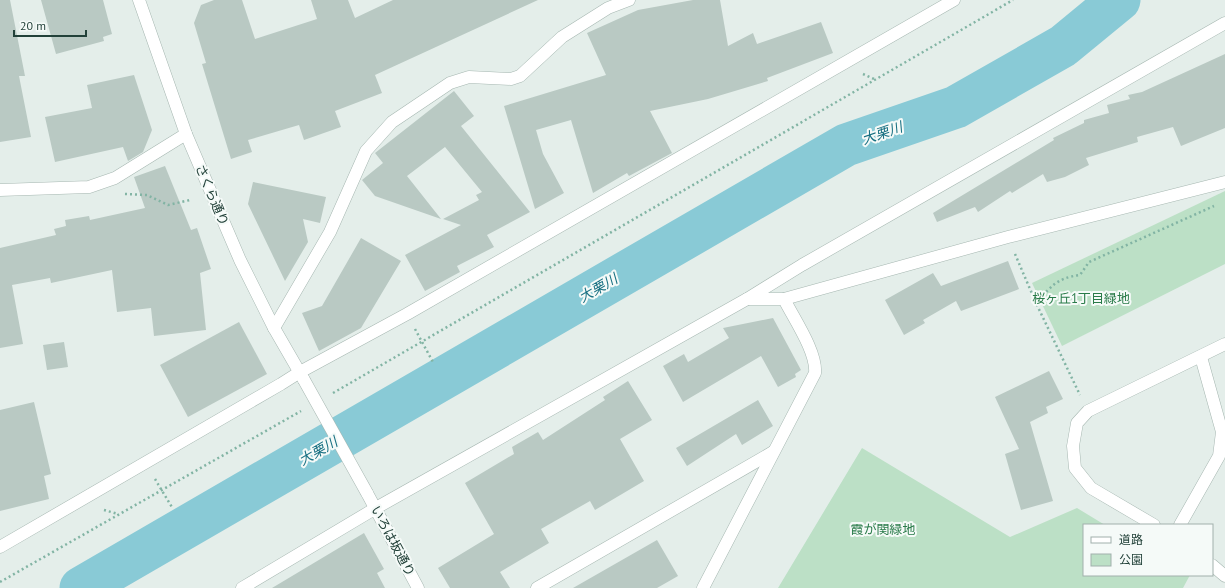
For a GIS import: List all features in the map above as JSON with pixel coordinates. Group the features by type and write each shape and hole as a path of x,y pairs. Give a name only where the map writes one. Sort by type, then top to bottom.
{"street":[{"name":"さくら通り","path":"140,0 186,134 240,260 274,328 302,376"},
{"path":"274,328 330,232 366,152 392,122 450,83 469,77 511,79 520,76 562,37 608,8 629,0"},
{"path":"0,547 145,462 302,376 407,314 954,0"},
{"path":"248,587 376,508 747,299 802,265 1225,23"},
{"path":"0,190 89,187 114,178 186,134"},
{"path":"747,299 784,299 1008,237 1225,182"},
{"path":"703,588 815,373 816,364 784,299"},
{"path":"1152,524 1091,488 1075,468 1072,446 1077,423 1088,411 1225,344"},
{"path":"1181,524 1219,456 1222,432 1201,357"},
{"name":"いろは坂通り","path":"302,376 376,508 418,588"},
{"path":"537,588 773,452"},
{"path":"1213,566 1225,576"}],"path":[{"path":"326,396 1013,0"},
{"path":"124,194 147,195 168,205 190,200"},
{"path":"1036,303 1055,283 1065,277 1080,275 1089,262 1218,204"},
{"path":"1008,237 1036,303 1088,411"},
{"path":"407,314 434,364"},
{"path":"0,582 306,408"},
{"path":"145,462 173,509"}],"green space":[{"name":"桜ヶ丘1丁目緑地","path":"1225,191 1225,264 1062,346 1032,283"},
{"name":"霞が関緑地","path":"862,448 1010,537 1077,508 1103,524 1083,524 1083,576 1189,576 1183,588 778,588"}],"building":[{"path":"0,0 10,0 25,76 19,76 31,137 0,142"},
{"path":"41,0 103,0 112,34 103,37 104,41 56,54"},
{"path":"214,0 242,0 255,39 317,19 311,0 348,0 355,18 393,0 538,0 375,75 382,93 335,111 341,127 304,140 299,125 248,140 252,152 231,159 202,64 206,63 194,23 201,5"},
{"path":"693,0 720,0 728,46 753,33 757,44 821,22 833,53 767,78 768,81 708,99 650,111 672,153 629,176 627,173 593,193 571,120 536,130 543,154 564,193 535,209 504,106 606,75 587,33 638,10"},
{"path":"1225,54 1225,128 1181,146 1173,127 1137,137 1138,142 1086,158 1089,165 1065,177 1047,182 1043,174 1012,193 1010,191 978,212 975,207 937,222 933,213 1054,140 1053,138 1084,123 1084,120 1109,113 1107,105 1130,99 1128,95 1142,92"},
{"path":"134,75 152,130 143,152 128,161 123,147 55,162 45,117 92,108 87,85"},
{"path":"454,91 474,116 461,126 530,212 487,235 494,247 457,266 460,272 425,291 405,255 461,225 443,219 479,200 476,195 482,192 445,147 407,176 441,219 375,196 362,180 383,163 375,153"},
{"path":"165,166 191,230 197,228 211,269 200,273 206,330 154,336 151,308 117,312 112,270 51,283 50,278 12,285 23,344 0,348 0,248 56,235 54,229 66,226 65,220 89,216 90,220 145,208 134,177"},
{"path":"253,182 326,197 320,223 303,219 308,242 285,281 248,204"},
{"path":"361,238 401,261 361,328 319,351 302,313 322,306"},
{"path":"1008,261 1019,289 961,311 956,301 923,320 925,323 904,335 885,300 933,273 941,286"},
{"path":"773,318 801,370 795,374 796,377 778,387 761,356 683,402 663,366 684,354 688,362 729,338 723,328"},
{"path":"239,322 267,374 188,417 160,365"},
{"path":"64,342 68,367 47,370 43,345"},
{"path":"1049,371 1063,399 1046,407 1048,413 1030,422 1053,501 1021,510 1005,454 1019,449 995,397"},
{"path":"628,381 652,420 620,439 644,481 595,510 590,501 541,529 549,543 500,572 510,588 450,588 438,568 494,534 465,483 514,454 512,447 538,432 543,440 605,400 603,397"},
{"path":"758,400 773,426 742,445 736,434 687,466 676,448"},
{"path":"34,402 51,474 44,476 49,499 0,511 0,410"},
{"path":"364,533 384,569 377,573 385,588 272,588"},
{"path":"657,540 678,576 657,588 573,588"}],"waterway":[{"name":"大栗川","path":"81,588 846,145 956,107 1063,46 1119,0"}]}
